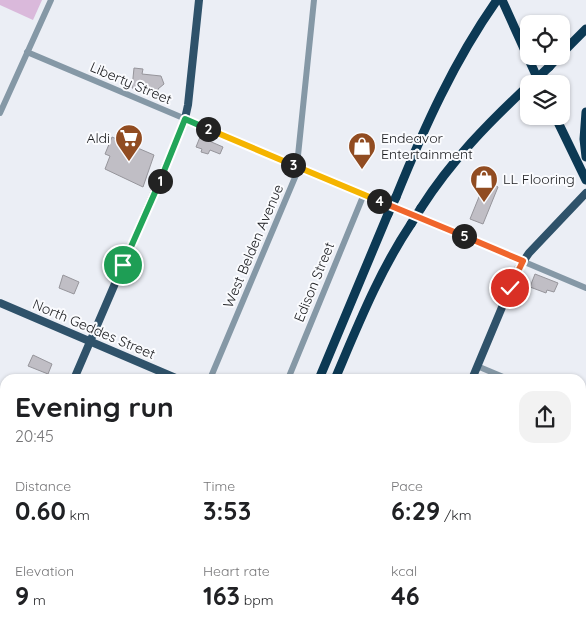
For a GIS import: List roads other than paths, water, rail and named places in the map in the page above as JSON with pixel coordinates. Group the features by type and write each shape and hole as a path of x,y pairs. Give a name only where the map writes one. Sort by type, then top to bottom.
{"highway":[{"path":"321,374 432,110 456,64 497,0"},
{"path":"502,0 536,75"},
{"path":"570,45 586,29"},
{"path":"540,75 551,65"},
{"path":"337,374 370,297 392,253 421,208 460,155 520,94"},
{"path":"586,112 584,138 586,156"},
{"path":"559,125 586,180"}],"main road":[{"path":"76,374 172,154 185,119 199,0"},
{"path":"474,374 513,279 523,261 586,193"},
{"name":"North Geddes Street","path":"0,303 166,374"}],"street":[{"path":"0,113 51,0"},
{"name":"West Belden Avenue","path":"212,374 291,188 297,167 314,0"},
{"name":"Liberty Street","path":"27,52 586,288"},
{"name":"Edison Street","path":"290,374 364,194"},
{"path":"477,366 496,374"}],"place":[{"name":"Aldi","path":"129,162"},
{"name":"Endeavor Entertainment","path":"362,170"},
{"name":"LL Flooring","path":"484,203"}]}
